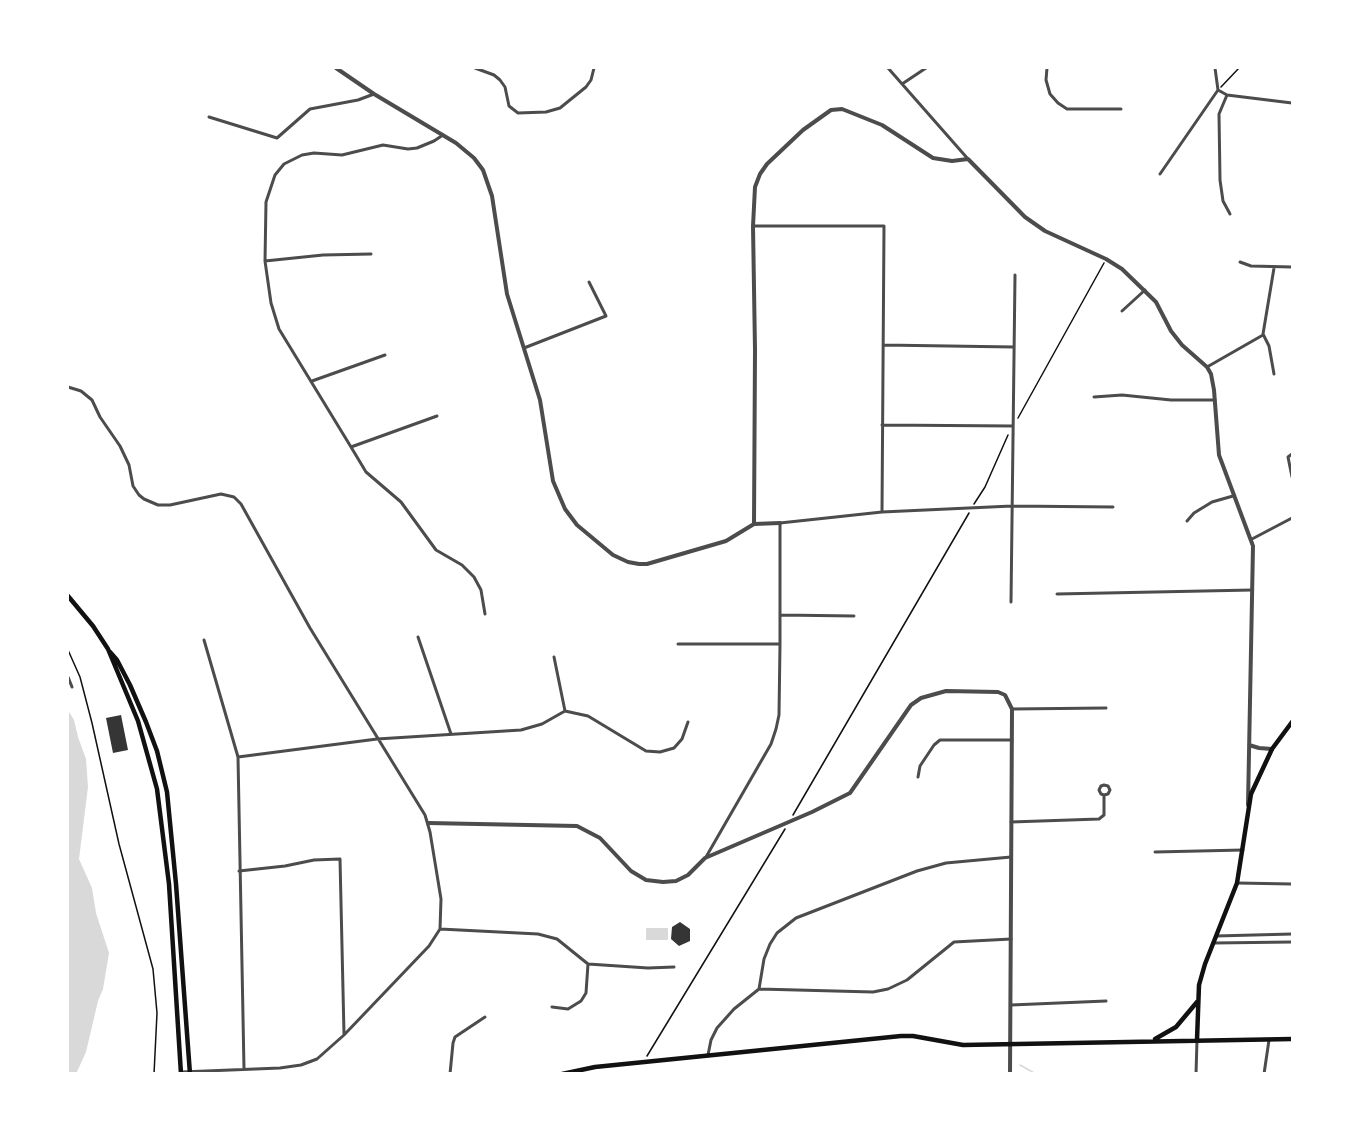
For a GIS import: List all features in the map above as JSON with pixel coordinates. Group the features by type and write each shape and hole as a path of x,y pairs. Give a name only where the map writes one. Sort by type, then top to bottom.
{"main road":[{"path":"68,596 117,660 130,685 157,751 167,792 190,1073"},
{"path":"108,649 138,721 157,789 170,894 181,1073"},
{"path":"1197,1040 1197,1002 1201,975 1237,883 1248,810 1256,782 1272,749 1293,722"},
{"path":"1151,1041 1176,1027 1197,1002"},
{"path":"562,1074 579,1069 901,1036 914,1036 963,1045 1293,1039"}],"street":[{"path":"336,68 374,94 443,135 474,158 483,170 494,207 507,294 540,400 553,481 565,509 577,525 613,555 628,562 647,564 726,541 754,524 882,512 972,507 1113,507"},
{"path":"475,68 494,75 500,80 505,87 509,106 518,113 531,113 560,108 586,87 591,80 594,68"},
{"path":"888,68 968,159 1025,217 1045,231 1106,259 1122,269 1156,302 1175,337 1207,367 1213,382 1219,454 1233,496 1252,539 1254,556 1248,810"},
{"path":"902,84 926,68"},
{"path":"1047,68 1046,80 1050,94 1067,109 1121,109"},
{"path":"1160,174 1218,90 1215,68"},
{"path":"1218,90 1227,95 1293,103"},
{"path":"209,117 277,138 310,109 358,100 374,94"},
{"path":"1227,95 1219,114 1220,180 1222,201 1230,213"},
{"path":"754,524 753,226 755,188 760,174 766,165 803,130 831,110 842,109 882,125 933,158 952,161 968,159"},
{"path":"443,135 417,148 383,145 342,155 314,153 302,155 284,164 275,175 266,202 265,261 271,303 279,329 366,472 401,502 436,550 462,565 474,577 482,590 485,615"},
{"path":"753,226 884,226 882,512"},
{"path":"265,261 323,255 371,254"},
{"path":"1240,262 1251,266 1293,267"},
{"path":"1274,268 1263,334 1269,346 1274,374"},
{"path":"1011,602 1015,275"},
{"path":"523,349 606,316 589,282"},
{"path":"1122,311 1145,290"},
{"path":"1207,367 1263,334"},
{"path":"883,345 1014,347"},
{"path":"312,381 385,355"},
{"path":"68,387 81,391 92,400 100,417 120,446 129,465 133,486 139,495 158,505 170,505 221,494 234,497 241,504 282,579 428,823 441,899 440,928 429,946 344,1035 317,1059 301,1065 280,1068 181,1073"},
{"path":"1094,397 1122,395 1171,400 1215,400"},
{"path":"351,447 436,416"},
{"path":"882,425 1013,426"},
{"path":"1290,456 1293,477"},
{"path":"1187,521 1194,513 1212,502 1233,496"},
{"path":"1252,539 1293,518"},
{"path":"428,823 577,826 593,834 631,871 651,881 676,881 688,875 705,858 771,744 777,729 780,523"},
{"path":"1057,594 1252,590"},
{"path":"780,615 854,616"},
{"path":"418,637 451,734"},
{"path":"204,640 238,757 244,1069"},
{"path":"678,644 780,644"},
{"path":"554,657 565,711"},
{"path":"68,677 72,687"},
{"path":"705,858 850,793 911,705 921,698 946,692 998,692 1005,695 1012,709 1010,1074"},
{"path":"1012,709 1106,708"},
{"path":"238,757 377,738 521,730 542,724 565,711 588,716 646,751 660,752 674,748 682,738 688,722"},
{"path":"918,777 920,766 940,740 1012,740"},
{"path":"1249,745 1272,749"},
{"path":"1011,822 1100,819 1104,815 1104,795"},
{"path":"1155,852 1243,850"},
{"path":"759,989 764,959 770,944 777,933 796,918 917,871 946,863 1011,857"},
{"path":"239,871 314,860 340,859 344,1035"},
{"path":"1237,883 1293,884"},
{"path":"440,928 538,934 557,939 588,964 648,968 674,967"},
{"path":"1216,936 1293,934"},
{"path":"708,1055 717,1028 726,1016 759,989 873,992 888,989 907,980 954,942 1011,939"},
{"path":"1214,943 1293,942"},
{"path":"552,1007 568,1009 581,1001 586,993 588,964"},
{"path":"1011,1005 1106,1001"},
{"path":"450,1074 455,1036 485,1017"},
{"path":"1264,1074 1270,1038"},
{"path":"1196,1074 1197,1040"},
{"path":"280,1068 280,1074"}],"path":[{"path":"1218,90 1239,68"},
{"path":"644,1062 790,820 985,487 1013,426 1106,259"},
{"path":"68,650 80,678 92,723 119,844 153,969 157,996 154,1074"}],"shaded area":[{"path":"68,710 74,720 86,759 88,787 79,859 92,888 96,913 109,953 103,989 86,1052 76,1074 68,1073"},
{"path":"646,928 668,928 668,940 646,940"}],"building":[{"path":"121,715 128,750 113,753 106,718"},
{"path":"680,922 690,929 690,941 679,946 671,939 672,927"}],"waterway":[{"path":"1020,1065 1036,1074"}]}
